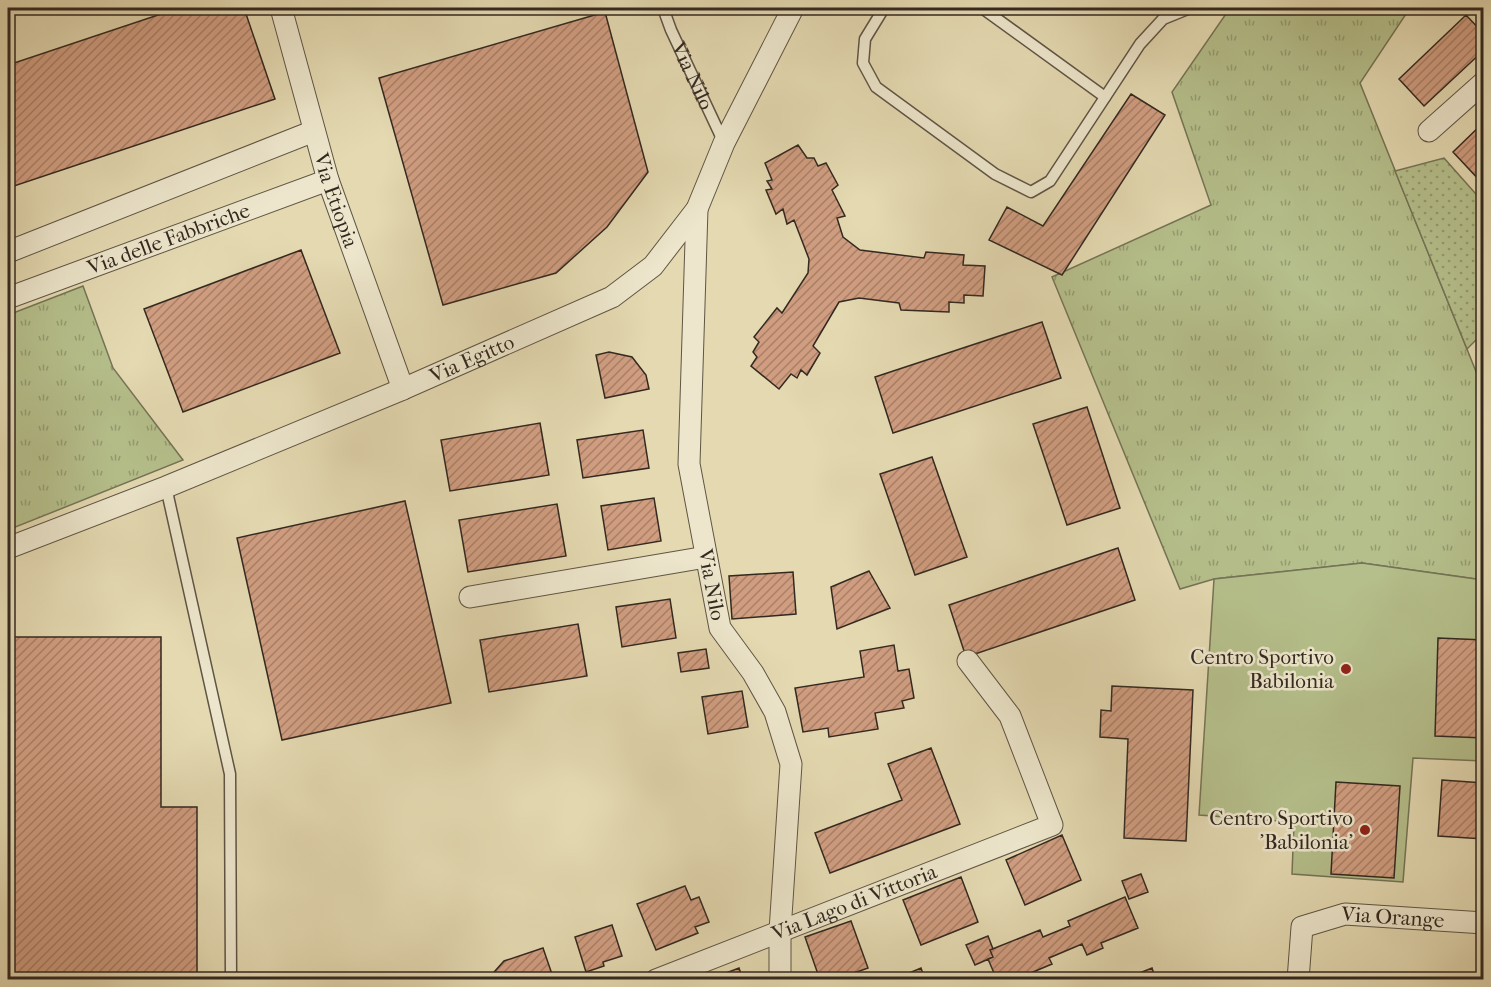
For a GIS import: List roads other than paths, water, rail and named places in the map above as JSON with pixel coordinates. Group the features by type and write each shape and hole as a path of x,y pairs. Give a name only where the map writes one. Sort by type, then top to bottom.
{"street":[{"name":"Via Etiopia","path":"281,8 328,180 403,389"},
{"name":"Via Egitto","path":"8,548 166,487 403,389 612,297 653,266 697,209 724,143 793,8"},
{"path":"1429,131 1484,82"},
{"path":"8,252 314,131"},
{"name":"Via delle Fabbriche","path":"8,298 328,180"},
{"name":"Via Nilo","path":"697,209 689,464 720,628 753,673 775,712 791,764 780,931 780,980"},
{"path":"470,597 706,557"},
{"name":"Via Lago di Vittoria","path":"656,980 1052,825 1010,716 968,660"},
{"name":"Via Orange","path":"1298,980 1302,927 1345,914 1484,923"}],"lane":[{"name":"Via Nilo","path":"663,8 670,30 724,143"},
{"path":"884,8 865,39 863,63 876,87 996,174 1031,192 1050,181 1140,44 1163,19 1190,8"},
{"path":"982,8 1105,97"},
{"path":"166,487 230,774 231,980"}],"place":[{"name":"Centro Sportivo Babilonia","path":"1346,669"},
{"name":"Centro Sportivo 'Babilonia'","path":"1365,830"}]}
